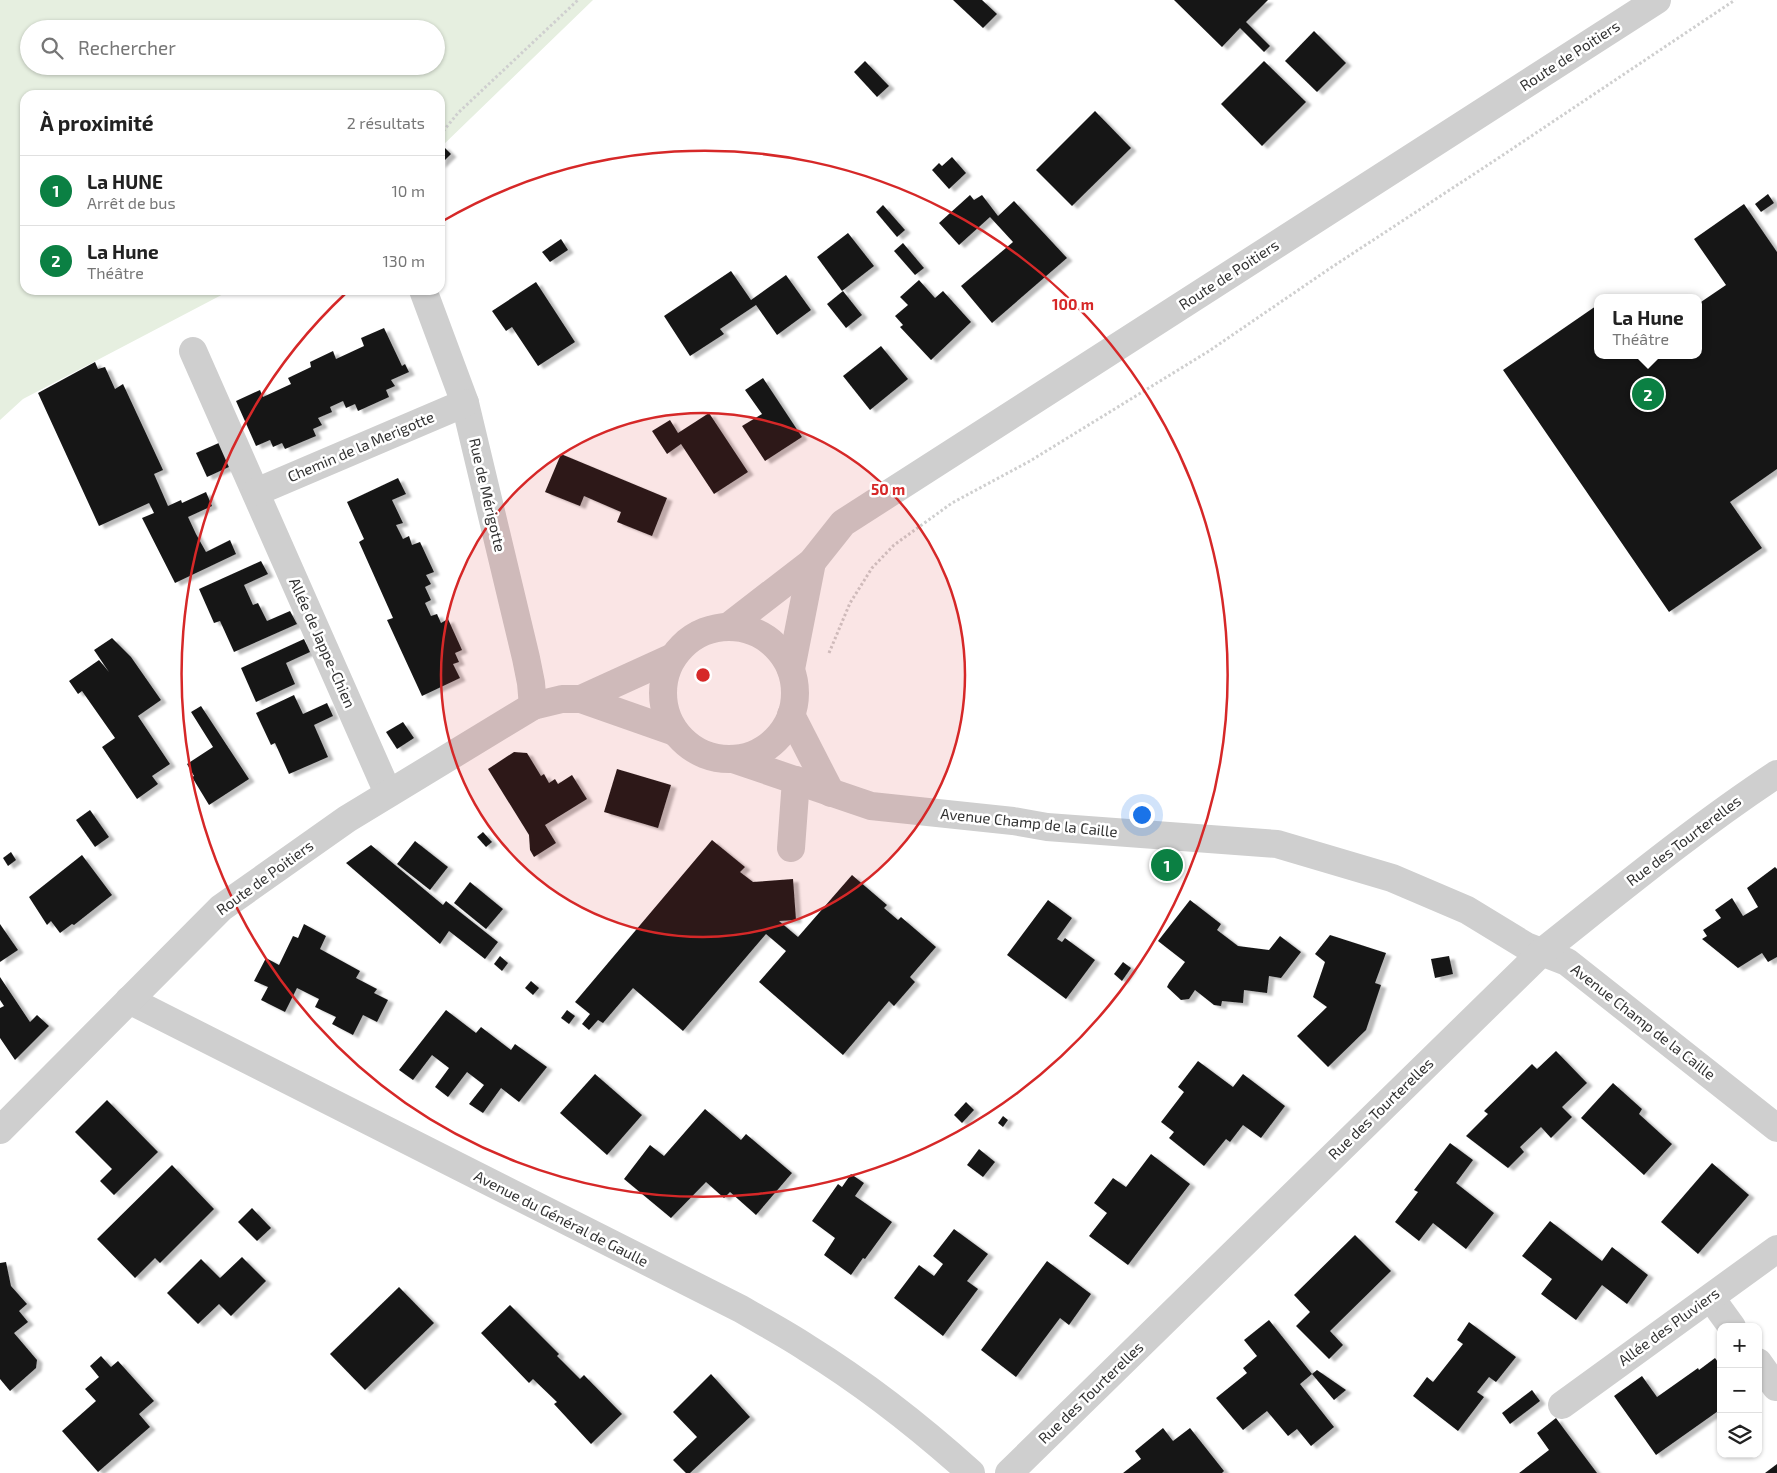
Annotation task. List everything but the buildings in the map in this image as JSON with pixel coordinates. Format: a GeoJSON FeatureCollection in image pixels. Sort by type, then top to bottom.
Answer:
{"type":"FeatureCollection","features":[{"type":"Feature","properties":{"kind":"street","name":"Route de Poitiers"},"geometry":{"type":"LineString","coordinates":[[729,626],[812,562],[843,523],[1657,0]]}},
{"type":"Feature","properties":{"kind":"street","name":"Rue de Mérigotte"},"geometry":{"type":"LineString","coordinates":[[425,295],[466,403],[526,658],[533,706]]}},
{"type":"Feature","properties":{"kind":"street","name":"Allée de Jappe-Chien"},"geometry":{"type":"LineString","coordinates":[[193,351],[388,793]]}},
{"type":"Feature","properties":{"kind":"street","name":"Chemin de la Merigotte"},"geometry":{"type":"LineString","coordinates":[[256,492],[466,403]]}},
{"type":"Feature","properties":{"kind":"street","name":"Route de Poitiers"},"geometry":{"type":"LineString","coordinates":[[791,669],[812,562]]}},
{"type":"Feature","properties":{"kind":"street"},"geometry":{"type":"LineString","coordinates":[[729,626],[740,626],[764,635],[783,653],[795,678],[796,703],[788,726],[769,747],[745,758],[719,759],[695,750],[675,732],[663,707],[662,682],[671,658],[690,638],[715,627],[729,626]]}},
{"type":"Feature","properties":{"kind":"street","name":"Route de Poitiers"},"geometry":{"type":"LineString","coordinates":[[580,699],[671,658]]}},
{"type":"Feature","properties":{"kind":"street","name":"Route de Poitiers"},"geometry":{"type":"LineString","coordinates":[[0,1130],[221,908],[388,793],[533,706],[562,699],[580,699],[675,732]]}},
{"type":"Feature","properties":{"kind":"street"},"geometry":{"type":"LineString","coordinates":[[791,715],[831,793]]}},
{"type":"Feature","properties":{"kind":"street","name":"Avenue Champ de la Caille"},"geometry":{"type":"LineString","coordinates":[[733,758],[870,806],[1013,821],[1048,827],[1277,844],[1392,878],[1467,910],[1526,946],[1567,962],[1777,1128]]}},
{"type":"Feature","properties":{"kind":"street","name":"Rue des Tourterelles"},"geometry":{"type":"LineString","coordinates":[[1009,1473],[1542,952],[1740,798],[1777,774]]}},
{"type":"Feature","properties":{"kind":"street"},"geometry":{"type":"LineString","coordinates":[[791,848],[796,780]]}},
{"type":"Feature","properties":{"kind":"street","name":"Avenue du Général de Gaulle"},"geometry":{"type":"LineString","coordinates":[[129,1000],[741,1309],[807,1348],[877,1396],[942,1447],[971,1473]]}},
{"type":"Feature","properties":{"kind":"street","name":"Allée des Pluviers"},"geometry":{"type":"LineString","coordinates":[[1562,1405],[1777,1249]]}},
{"type":"Feature","properties":{"kind":"street"},"geometry":{"type":"LineString","coordinates":[[1711,1298],[1729,1323]]}},
{"type":"Feature","properties":{"kind":"street"},"geometry":{"type":"LineString","coordinates":[[1762,1368],[1776,1387]]}},
{"type":"Feature","properties":{"kind":"path"},"geometry":{"type":"LineString","coordinates":[[445,129],[458,113],[578,0]]}},
{"type":"Feature","properties":{"kind":"path"},"geometry":{"type":"LineString","coordinates":[[826,660],[850,603],[872,568],[894,546],[952,504],[1030,461],[1209,351],[1332,266],[1500,157],[1735,0]]}},
{"type":"Feature","properties":{"kind":"green space"},"geometry":{"type":"Polygon","coordinates":[[[0,0],[593,0],[445,143],[445,90],[20,90],[20,295],[221,295],[23,399],[0,420],[0,0]]]}},
{"type":"Feature","properties":{"kind":"place","name":"La Hune"},"geometry":{"type":"Point","coordinates":[1648,394]}},
{"type":"Feature","properties":{"kind":"place","name":"La HUNE"},"geometry":{"type":"Point","coordinates":[1167,865]}}]}
